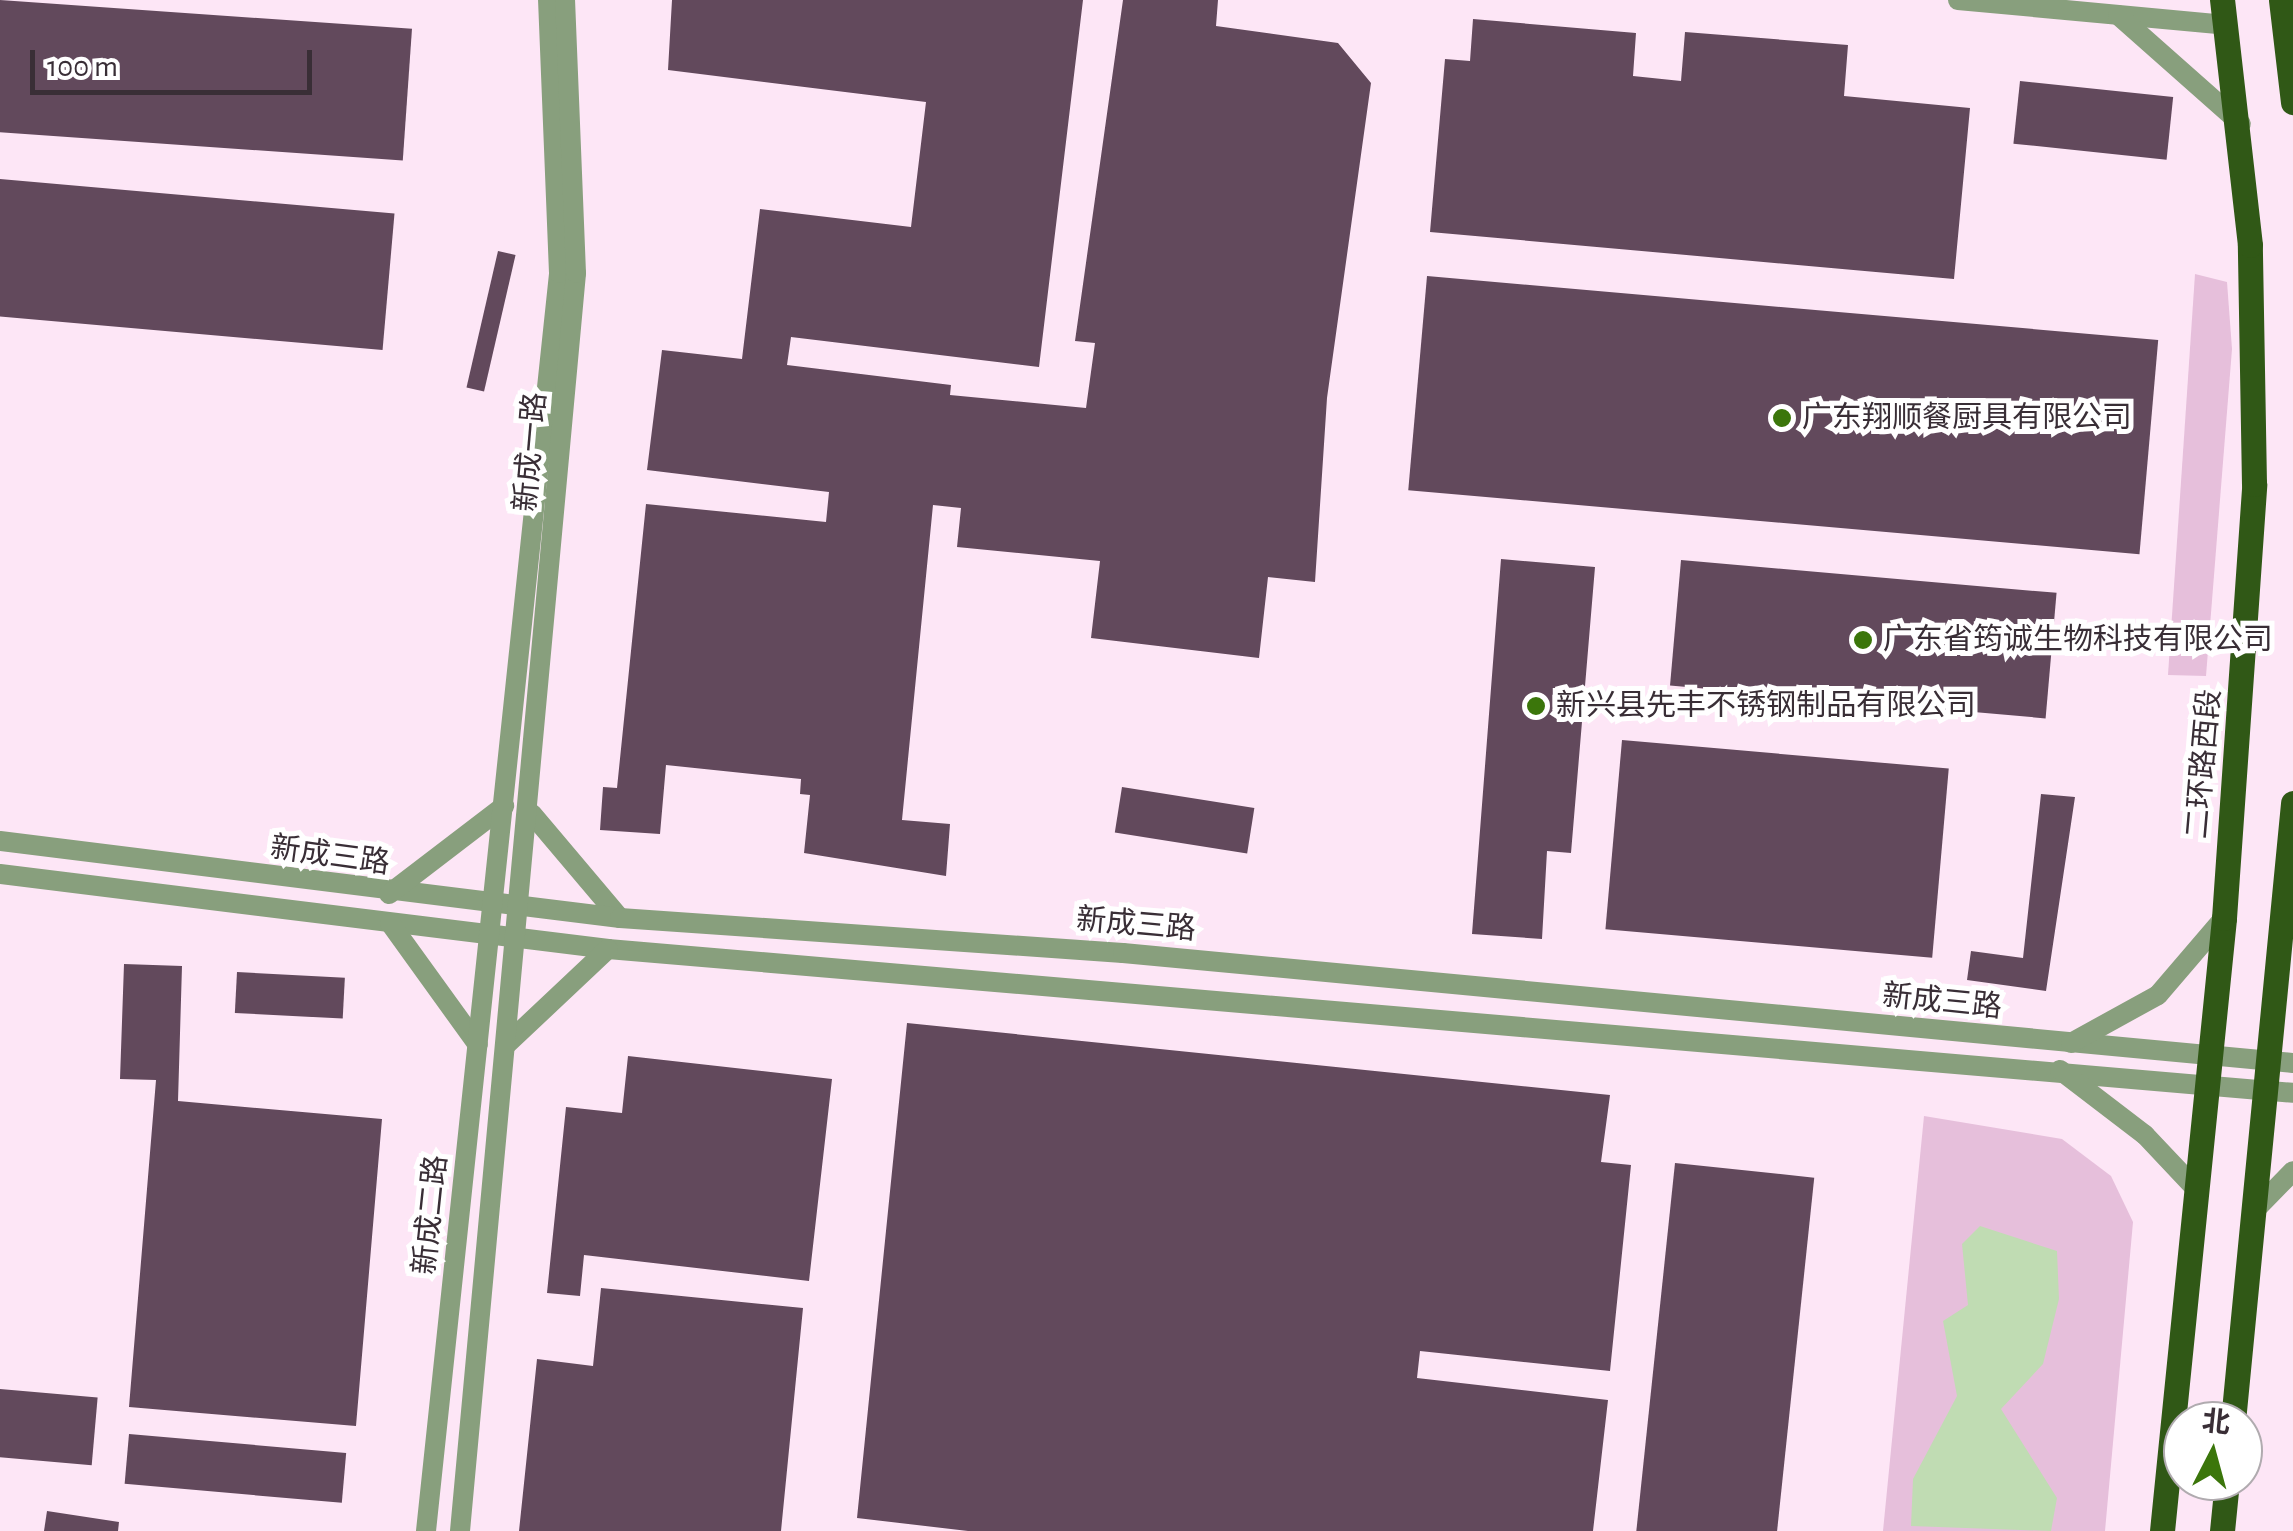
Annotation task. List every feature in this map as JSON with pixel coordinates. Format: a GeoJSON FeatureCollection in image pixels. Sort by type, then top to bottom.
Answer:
{"type":"FeatureCollection","features":[{"type":"Feature","properties":{"kind":"main road"},"geometry":{"type":"LineString","coordinates":[[2286,8],[2293,102]]}},
{"type":"Feature","properties":{"kind":"main road","name":"二环路西段"},"geometry":{"type":"LineString","coordinates":[[2162,1531],[2224,918],[2254,484],[2241,124],[2224,12]]}},
{"type":"Feature","properties":{"kind":"main road"},"geometry":{"type":"LineString","coordinates":[[2235,1401],[2265,1090],[2280,1062],[2278,930],[2293,803]]}},
{"type":"Feature","properties":{"kind":"main road"},"geometry":{"type":"LineString","coordinates":[[2222,1531],[2225,1501]]}},
{"type":"Feature","properties":{"kind":"street","name":"新成一路"},"geometry":{"type":"LineString","coordinates":[[488,905],[504,806],[559,273],[548,0]]}},
{"type":"Feature","properties":{"kind":"street","name":"新成一路"},"geometry":{"type":"LineString","coordinates":[[519,908],[532,814],[576,273],[566,0]]}},
{"type":"Feature","properties":{"kind":"street"},"geometry":{"type":"LineString","coordinates":[[1958,0],[2118,15],[2224,12]]}},
{"type":"Feature","properties":{"kind":"street"},"geometry":{"type":"LineString","coordinates":[[2118,15],[2241,124]]}},
{"type":"Feature","properties":{"kind":"street"},"geometry":{"type":"LineString","coordinates":[[390,894],[504,806]]}},
{"type":"Feature","properties":{"kind":"street"},"geometry":{"type":"LineString","coordinates":[[532,814],[620,918]]}},
{"type":"Feature","properties":{"kind":"street","name":"新成三路"},"geometry":{"type":"LineString","coordinates":[[0,842],[390,894],[620,918],[1123,953],[2280,1062]]}},
{"type":"Feature","properties":{"kind":"street","name":"新成三路"},"geometry":{"type":"LineString","coordinates":[[0,874],[390,923],[492,931],[519,939],[608,950],[2058,1069],[2293,1093]]}},
{"type":"Feature","properties":{"kind":"street","name":"新成二路"},"geometry":{"type":"LineString","coordinates":[[426,1531],[492,931],[488,905]]}},
{"type":"Feature","properties":{"kind":"street","name":"新成二路"},"geometry":{"type":"LineString","coordinates":[[460,1531],[519,908]]}},
{"type":"Feature","properties":{"kind":"street"},"geometry":{"type":"LineString","coordinates":[[2070,1044],[2158,995],[2224,918]]}},
{"type":"Feature","properties":{"kind":"street"},"geometry":{"type":"LineString","coordinates":[[390,923],[478,1044]]}},
{"type":"Feature","properties":{"kind":"street"},"geometry":{"type":"LineString","coordinates":[[2278,930],[2293,952]]}},
{"type":"Feature","properties":{"kind":"street"},"geometry":{"type":"LineString","coordinates":[[506,1045],[608,950]]}},
{"type":"Feature","properties":{"kind":"street"},"geometry":{"type":"LineString","coordinates":[[2058,1069],[2145,1135],[2196,1189]]}},
{"type":"Feature","properties":{"kind":"street"},"geometry":{"type":"LineString","coordinates":[[2255,1210],[2293,1171]]}},
{"type":"Feature","properties":{"kind":"shaded area"},"geometry":{"type":"Polygon","coordinates":[[[0,0],[2293,0],[2293,1531],[0,1531],[0,0]]]}},
{"type":"Feature","properties":{"kind":"shaded area"},"geometry":{"type":"Polygon","coordinates":[[[2195,274],[2227,282],[2232,349],[2206,676],[2168,675],[2195,274]]]}},
{"type":"Feature","properties":{"kind":"shaded area"},"geometry":{"type":"Polygon","coordinates":[[[1924,1116],[2062,1139],[2111,1176],[2133,1222],[2105,1531],[1883,1531],[1924,1116]]]}},
{"type":"Feature","properties":{"kind":"shaded area"},"geometry":{"type":"Polygon","coordinates":[[[1980,1226],[2057,1251],[2059,1299],[2043,1364],[2001,1409],[2057,1498],[2051,1531],[1911,1526],[1913,1479],[1957,1396],[1943,1321],[1968,1305],[1962,1244],[1980,1226]]]}},
{"type":"Feature","properties":{"kind":"building"},"geometry":{"type":"Polygon","coordinates":[[[0,0],[412,29],[403,160],[0,132],[0,0]]]}},
{"type":"Feature","properties":{"kind":"building"},"geometry":{"type":"Polygon","coordinates":[[[672,0],[1083,0],[1039,367],[791,337],[787,365],[951,385],[950,395],[1086,408],[1095,343],[1075,341],[1123,0],[1218,0],[1216,26],[1338,43],[1371,83],[1327,398],[1315,582],[1268,577],[1259,658],[1091,638],[1100,561],[957,547],[961,508],[933,505],[902,820],[950,824],[946,876],[804,853],[810,795],[800,794],[801,779],[666,765],[660,834],[600,830],[603,787],[617,788],[646,504],[826,522],[829,492],[647,470],[662,350],[742,359],[760,209],[911,227],[926,102],[668,70],[672,0]]]}},
{"type":"Feature","properties":{"kind":"building"},"geometry":{"type":"Polygon","coordinates":[[[1473,19],[1636,33],[1633,76],[1681,81],[1685,32],[1848,45],[1844,96],[1970,108],[1954,279],[1430,232],[1445,59],[1470,61],[1473,19]]]}},
{"type":"Feature","properties":{"kind":"building"},"geometry":{"type":"Polygon","coordinates":[[[2020,81],[2173,97],[2167,160],[2013,144],[2020,81]]]}},
{"type":"Feature","properties":{"kind":"building"},"geometry":{"type":"Polygon","coordinates":[[[0,179],[394,214],[383,350],[0,317],[0,179]]]}},
{"type":"Feature","properties":{"kind":"building"},"geometry":{"type":"Polygon","coordinates":[[[498,251],[516,255],[484,391],[467,387],[498,251]]]}},
{"type":"Feature","properties":{"kind":"building","name":"广东翔顺餐厨具有限公司"},"geometry":{"type":"Polygon","coordinates":[[[1427,276],[2158,340],[2139,554],[1408,490],[1427,276]]]}},
{"type":"Feature","properties":{"kind":"building","name":"新兴县先丰不锈钢制品有限公司"},"geometry":{"type":"Polygon","coordinates":[[[1501,559],[1595,567],[1571,853],[1547,851],[1542,939],[1472,934],[1501,559]]]}},
{"type":"Feature","properties":{"kind":"building","name":"广东省筠诚生物科技有限公司"},"geometry":{"type":"Polygon","coordinates":[[[1681,560],[2057,593],[2046,718],[1670,686],[1681,560]]]}},
{"type":"Feature","properties":{"kind":"building"},"geometry":{"type":"Polygon","coordinates":[[[1622,740],[1949,769],[1932,958],[1605,929],[1622,740]]]}},
{"type":"Feature","properties":{"kind":"building"},"geometry":{"type":"Polygon","coordinates":[[[1122,787],[1254,808],[1247,853],[1115,832],[1122,787]]]}},
{"type":"Feature","properties":{"kind":"building"},"geometry":{"type":"Polygon","coordinates":[[[2041,794],[2075,797],[2046,991],[1967,980],[1971,951],[2023,958],[2041,794]]]}},
{"type":"Feature","properties":{"kind":"building"},"geometry":{"type":"Polygon","coordinates":[[[124,964],[182,966],[178,1101],[382,1119],[356,1426],[129,1407],[156,1080],[120,1079],[124,964]]]}},
{"type":"Feature","properties":{"kind":"building"},"geometry":{"type":"Polygon","coordinates":[[[237,972],[345,978],[343,1019],[235,1013],[237,972]]]}},
{"type":"Feature","properties":{"kind":"building"},"geometry":{"type":"Polygon","coordinates":[[[907,1023],[1610,1095],[1601,1162],[1631,1165],[1610,1371],[1420,1351],[1417,1378],[1608,1400],[1593,1531],[968,1531],[857,1518],[907,1023]]]}},
{"type":"Feature","properties":{"kind":"building"},"geometry":{"type":"Polygon","coordinates":[[[628,1056],[832,1079],[809,1281],[584,1255],[580,1296],[547,1293],[566,1107],[622,1113],[628,1056]]]}},
{"type":"Feature","properties":{"kind":"building"},"geometry":{"type":"Polygon","coordinates":[[[1675,1163],[1814,1178],[1777,1531],[1636,1531],[1675,1163]]]}},
{"type":"Feature","properties":{"kind":"building"},"geometry":{"type":"Polygon","coordinates":[[[601,1288],[803,1308],[781,1531],[519,1531],[537,1359],[593,1366],[601,1288]]]}},
{"type":"Feature","properties":{"kind":"building"},"geometry":{"type":"Polygon","coordinates":[[[0,1389],[98,1398],[92,1465],[0,1457],[0,1389]]]}},
{"type":"Feature","properties":{"kind":"building"},"geometry":{"type":"Polygon","coordinates":[[[129,1434],[346,1453],[342,1503],[125,1484],[129,1434]]]}},
{"type":"Feature","properties":{"kind":"building"},"geometry":{"type":"Polygon","coordinates":[[[47,1511],[119,1522],[118,1531],[44,1531],[47,1511]]]}},
{"type":"Feature","properties":{"kind":"place","name":"广东翔顺餐厨具有限公司"},"geometry":{"type":"Point","coordinates":[1782,418]}},
{"type":"Feature","properties":{"kind":"place","name":"广东省筠诚生物科技有限公司"},"geometry":{"type":"Point","coordinates":[1863,640]}},
{"type":"Feature","properties":{"kind":"place","name":"新兴县先丰不锈钢制品有限公司"},"geometry":{"type":"Point","coordinates":[1536,706]}}]}
